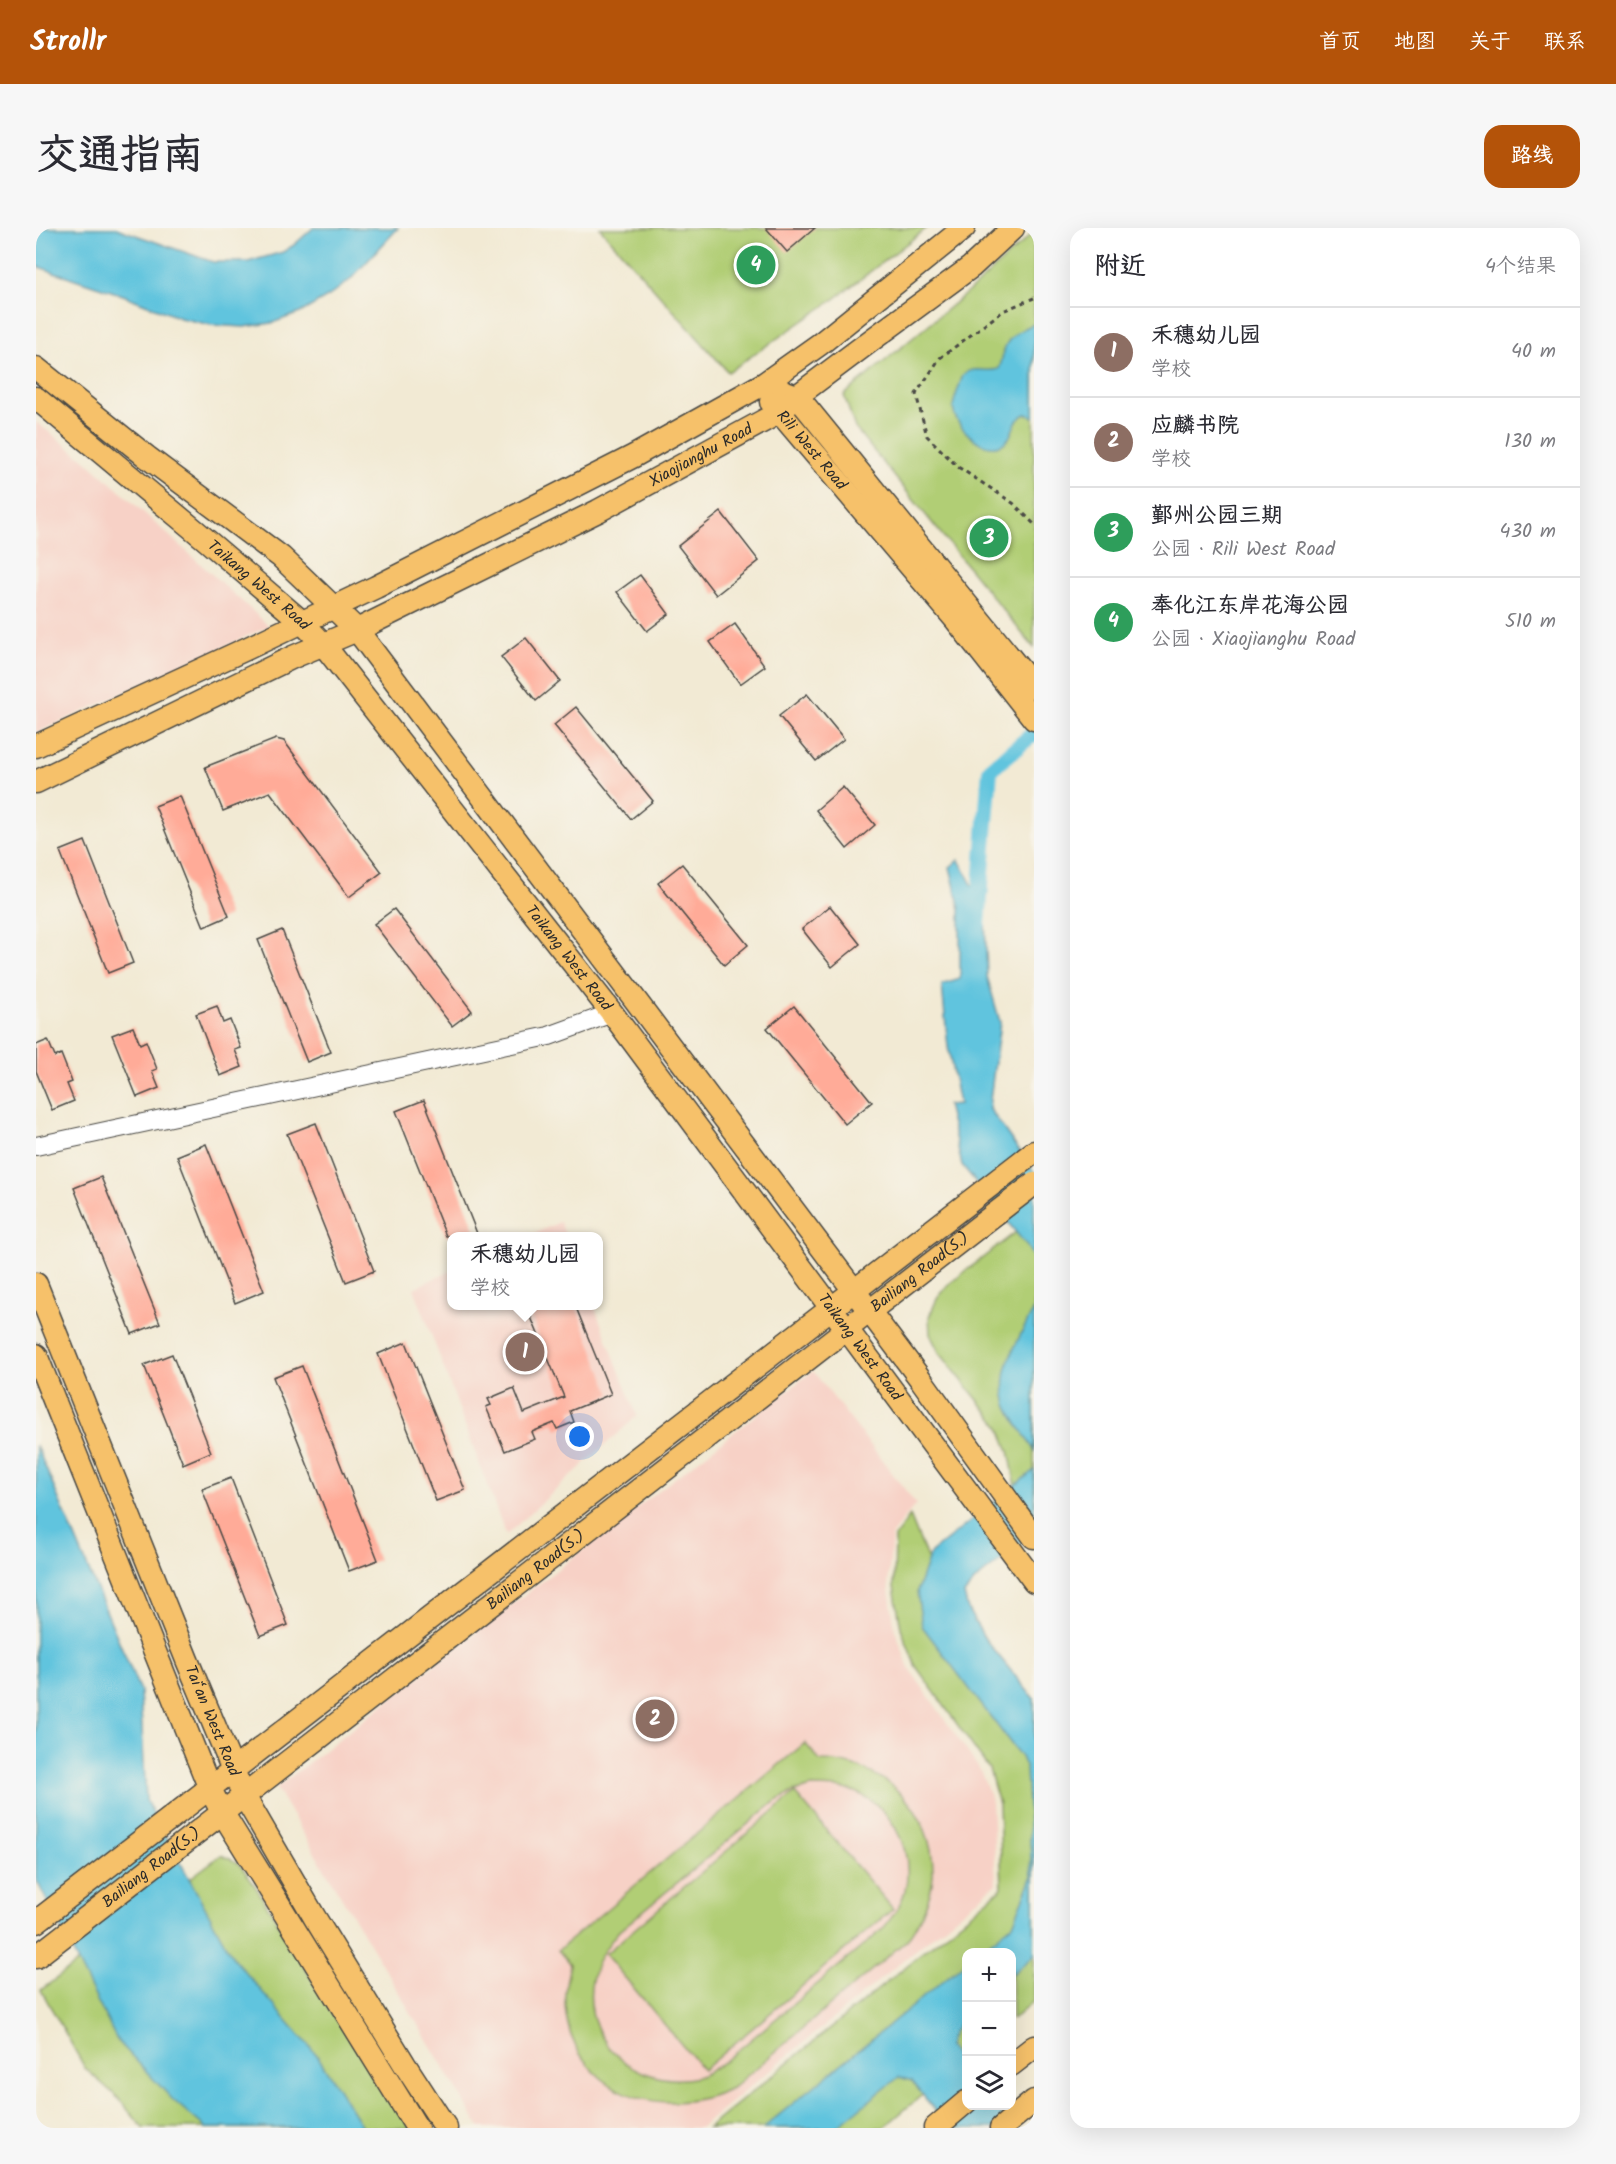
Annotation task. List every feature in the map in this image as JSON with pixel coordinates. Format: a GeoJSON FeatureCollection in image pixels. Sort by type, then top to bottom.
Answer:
{"type":"FeatureCollection","features":[{"type":"Feature","properties":{"kind":"main road","name":"Xiaojianghu Road"},"geometry":{"type":"LineString","coordinates":[[36,746],[333,607],[634,456],[765,383],[820,344],[964,228]]}},
{"type":"Feature","properties":{"kind":"main road","name":"Xiaojianghu Road"},"geometry":{"type":"LineString","coordinates":[[36,782],[293,657],[357,630],[598,511],[780,412],[797,396],[971,267],[1012,228]]}},
{"type":"Feature","properties":{"kind":"main road","name":"Taikang West Road"},"geometry":{"type":"LineString","coordinates":[[36,368],[147,457],[281,557],[357,630],[922,1381],[1034,1538]]}},
{"type":"Feature","properties":{"kind":"main road","name":"Rili West Road"},"geometry":{"type":"LineString","coordinates":[[765,383],[797,396],[1034,687]]}},
{"type":"Feature","properties":{"kind":"main road","name":"Rili West Road"},"geometry":{"type":"LineString","coordinates":[[765,383],[772,404],[956,620],[1034,719]]}},
{"type":"Feature","properties":{"kind":"main road","name":"Taikang West Road"},"geometry":{"type":"LineString","coordinates":[[36,398],[302,622],[323,644],[612,1013],[1030,1575]]}},
{"type":"Feature","properties":{"kind":"main road","name":"Bailiang Road(S.)"},"geometry":{"type":"LineString","coordinates":[[36,1922],[1034,1152]]}},
{"type":"Feature","properties":{"kind":"main road","name":"Bailiang Road(S.)"},"geometry":{"type":"LineString","coordinates":[[41,1953],[243,1794],[1034,1184]]}},
{"type":"Feature","properties":{"kind":"main road","name":"Tai‘an West Road"},"geometry":{"type":"LineString","coordinates":[[36,1284],[243,1794],[315,1918],[446,2128]]}},
{"type":"Feature","properties":{"kind":"main road","name":"Tai‘an West Road"},"geometry":{"type":"LineString","coordinates":[[36,1355],[210,1789],[417,2128]]}},
{"type":"Feature","properties":{"kind":"main road"},"geometry":{"type":"LineString","coordinates":[[1016,2061],[1034,2047]]}},
{"type":"Feature","properties":{"kind":"main road"},"geometry":{"type":"LineString","coordinates":[[1008,2122],[1034,2101]]}},
{"type":"Feature","properties":{"kind":"main road"},"geometry":{"type":"LineString","coordinates":[[939,2125],[962,2105]]}},
{"type":"Feature","properties":{"kind":"street"},"geometry":{"type":"LineString","coordinates":[[36,1146],[549,1036],[612,1013]]}},
{"type":"Feature","properties":{"kind":"path"},"geometry":{"type":"LineString","coordinates":[[1034,298],[1003,311],[940,358],[916,394],[927,436],[958,467],[1013,503],[1034,524]]}},
{"type":"Feature","properties":{"kind":"shaded area"},"geometry":{"type":"Polygon","coordinates":[[[36,422],[89,463],[269,626],[36,733],[36,422]]]}},
{"type":"Feature","properties":{"kind":"shaded area"},"geometry":{"type":"Polygon","coordinates":[[[560,1222],[564,1232],[538,1232],[560,1222]]]}},
{"type":"Feature","properties":{"kind":"shaded area"},"geometry":{"type":"Polygon","coordinates":[[[447,1273],[447,1310],[596,1310],[637,1416],[506,1535],[414,1288],[447,1273]]]}},
{"type":"Feature","properties":{"kind":"shaded area"},"geometry":{"type":"Polygon","coordinates":[[[813,1371],[916,1504],[892,1534],[888,1584],[895,1630],[909,1668],[980,1770],[992,1802],[996,1884],[700,2128],[480,2128],[276,1788],[813,1371]]]}},
{"type":"Feature","properties":{"kind":"green space"},"geometry":{"type":"Polygon","coordinates":[[[600,228],[927,228],[832,301],[728,372],[600,228]]]}},
{"type":"Feature","properties":{"kind":"green space"},"geometry":{"type":"Polygon","coordinates":[[[1034,232],[1034,648],[855,428],[844,395],[975,286],[1034,232]]]}},
{"type":"Feature","properties":{"kind":"green space"},"geometry":{"type":"Polygon","coordinates":[[[1034,1218],[1034,1509],[1016,1486],[1009,1451],[999,1426],[939,1352],[930,1334],[929,1317],[937,1299],[949,1284],[1034,1218]]]}},
{"type":"Feature","properties":{"kind":"green space"},"geometry":{"type":"Polygon","coordinates":[[[910,1516],[928,1560],[968,1610],[985,1639],[1034,1699],[1034,2001],[1016,2017],[1016,1948],[962,1948],[962,2061],[883,2128],[708,2128],[1002,1888],[999,1804],[989,1769],[915,1665],[901,1628],[894,1587],[895,1537],[910,1516]]]}},
{"type":"Feature","properties":{"kind":"green space"},"geometry":{"type":"Polygon","coordinates":[[[805,1743],[820,1761],[843,1763],[865,1770],[884,1780],[901,1794],[915,1811],[925,1831],[931,1852],[932,1885],[924,1910],[907,1940],[735,2086],[711,2096],[678,2102],[647,2100],[627,2094],[609,2084],[594,2071],[572,2038],[565,1996],[570,1964],[558,1950],[805,1743]],[[812,1787],[793,1792],[776,1801],[619,1931],[605,1950],[592,1979],[593,2014],[598,2030],[607,2045],[634,2068],[657,2077],[688,2079],[700,2076],[724,2062],[882,1930],[900,1904],[906,1886],[906,1856],[902,1841],[886,1815],[876,1804],[849,1790],[812,1787]]]}},
{"type":"Feature","properties":{"kind":"green space"},"geometry":{"type":"Polygon","coordinates":[[[795,1793],[893,1909],[703,2070],[605,1954],[795,1793]]]}},
{"type":"Feature","properties":{"kind":"green space"},"geometry":{"type":"Polygon","coordinates":[[[221,1855],[237,1862],[251,1879],[336,2019],[361,2051],[411,2128],[143,2128],[118,2098],[85,2068],[41,1990],[221,1855]]]}},
{"type":"Feature","properties":{"kind":"water"},"geometry":{"type":"Polygon","coordinates":[[[36,228],[116,228],[213,262],[248,262],[283,252],[313,228],[398,228],[350,280],[329,296],[300,313],[272,323],[244,327],[211,325],[180,318],[123,295],[36,266],[36,228]]]}},
{"type":"Feature","properties":{"kind":"water"},"geometry":{"type":"Polygon","coordinates":[[[1034,324],[1034,417],[1026,414],[1021,417],[1008,439],[1000,445],[984,445],[963,429],[954,414],[953,404],[963,375],[971,370],[999,369],[1006,345],[1012,337],[1034,324]]]}},
{"type":"Feature","properties":{"kind":"water"},"geometry":{"type":"Polygon","coordinates":[[[959,860],[977,894],[985,920],[987,976],[1000,1022],[989,1108],[1034,1172],[1034,1259],[1026,1245],[962,1165],[947,1105],[959,1104],[948,1047],[942,985],[960,979],[960,909],[950,867],[959,860]]]}},
{"type":"Feature","properties":{"kind":"water"},"geometry":{"type":"Polygon","coordinates":[[[1034,1309],[1034,1450],[1011,1413],[1004,1388],[1012,1353],[1034,1309]]]}},
{"type":"Feature","properties":{"kind":"water"},"geometry":{"type":"Polygon","coordinates":[[[36,1445],[140,1691],[146,1800],[233,1958],[317,2055],[363,2128],[206,2128],[173,2100],[117,2040],[36,1879],[36,1445]]]}},
{"type":"Feature","properties":{"kind":"water"},"geometry":{"type":"Polygon","coordinates":[[[1034,1470],[1034,1534],[975,1581],[964,1594],[968,1610],[985,1639],[1034,1699],[1034,1955],[1016,1971],[1016,1948],[983,1948],[1013,1924],[1032,1878],[1026,1769],[1021,1757],[922,1626],[917,1591],[930,1554],[1034,1470]]]}},
{"type":"Feature","properties":{"kind":"water"},"geometry":{"type":"Polygon","coordinates":[[[962,1965],[962,2021],[952,2033],[948,2046],[962,2064],[962,2110],[998,2110],[1013,2128],[948,2128],[912,2081],[899,2077],[835,2128],[763,2128],[962,1965]]]}},
{"type":"Feature","properties":{"kind":"building"},"geometry":{"type":"Polygon","coordinates":[[[766,228],[815,228],[787,252],[766,228]]]}},
{"type":"Feature","properties":{"kind":"building"},"geometry":{"type":"Polygon","coordinates":[[[721,512],[759,561],[716,595],[678,546],[721,512]]]}},
{"type":"Feature","properties":{"kind":"building"},"geometry":{"type":"Polygon","coordinates":[[[640,575],[669,614],[647,631],[617,592],[640,575]]]}},
{"type":"Feature","properties":{"kind":"building"},"geometry":{"type":"Polygon","coordinates":[[[735,624],[765,666],[740,684],[710,642],[735,624]]]}},
{"type":"Feature","properties":{"kind":"building"},"geometry":{"type":"Polygon","coordinates":[[[526,638],[560,681],[536,701],[501,657],[526,638]]]}},
{"type":"Feature","properties":{"kind":"building"},"geometry":{"type":"Polygon","coordinates":[[[807,694],[844,739],[816,761],[779,716],[807,694]]]}},
{"type":"Feature","properties":{"kind":"building"},"geometry":{"type":"Polygon","coordinates":[[[576,707],[653,801],[631,819],[554,725],[576,707]]]}},
{"type":"Feature","properties":{"kind":"building"},"geometry":{"type":"Polygon","coordinates":[[[276,739],[284,741],[382,872],[349,897],[270,792],[223,811],[205,767],[276,739]]]}},
{"type":"Feature","properties":{"kind":"building"},"geometry":{"type":"Polygon","coordinates":[[[843,787],[875,825],[847,849],[816,810],[843,787]]]}},
{"type":"Feature","properties":{"kind":"building"},"geometry":{"type":"Polygon","coordinates":[[[180,796],[229,916],[204,927],[155,806],[180,796]]]}},
{"type":"Feature","properties":{"kind":"building"},"geometry":{"type":"Polygon","coordinates":[[[85,841],[133,963],[108,973],[60,851],[85,841]]]}},
{"type":"Feature","properties":{"kind":"building"},"geometry":{"type":"Polygon","coordinates":[[[682,864],[748,945],[724,965],[658,883],[682,864]]]}},
{"type":"Feature","properties":{"kind":"building"},"geometry":{"type":"Polygon","coordinates":[[[830,906],[860,944],[832,967],[802,929],[830,906]]]}},
{"type":"Feature","properties":{"kind":"building"},"geometry":{"type":"Polygon","coordinates":[[[394,909],[472,1011],[452,1026],[374,924],[394,909]]]}},
{"type":"Feature","properties":{"kind":"building"},"geometry":{"type":"Polygon","coordinates":[[[282,930],[331,1052],[307,1062],[258,940],[282,930]]]}},
{"type":"Feature","properties":{"kind":"building"},"geometry":{"type":"Polygon","coordinates":[[[217,1006],[223,1023],[230,1020],[241,1048],[235,1050],[242,1067],[220,1076],[196,1014],[217,1006]]]}},
{"type":"Feature","properties":{"kind":"building"},"geometry":{"type":"Polygon","coordinates":[[[794,1006],[872,1102],[845,1124],[767,1028],[794,1006]]]}},
{"type":"Feature","properties":{"kind":"building"},"geometry":{"type":"Polygon","coordinates":[[[133,1027],[140,1044],[146,1041],[157,1069],[152,1071],[159,1088],[137,1097],[112,1035],[133,1027]]]}},
{"type":"Feature","properties":{"kind":"building"},"geometry":{"type":"Polygon","coordinates":[[[48,1040],[55,1057],[61,1054],[72,1082],[67,1084],[74,1101],[52,1110],[36,1071],[36,1045],[48,1040]]]}},
{"type":"Feature","properties":{"kind":"building"},"geometry":{"type":"Polygon","coordinates":[[[424,1100],[476,1232],[447,1232],[446,1236],[396,1111],[424,1100]]]}},
{"type":"Feature","properties":{"kind":"building"},"geometry":{"type":"Polygon","coordinates":[[[316,1123],[374,1271],[346,1282],[287,1134],[316,1123]]]}},
{"type":"Feature","properties":{"kind":"building"},"geometry":{"type":"Polygon","coordinates":[[[206,1144],[264,1291],[235,1303],[177,1156],[206,1144]]]}},
{"type":"Feature","properties":{"kind":"building"},"geometry":{"type":"Polygon","coordinates":[[[101,1177],[160,1323],[132,1334],[74,1188],[101,1177]]]}},
{"type":"Feature","properties":{"kind":"building"},"geometry":{"type":"Polygon","coordinates":[[[528,1310],[577,1310],[611,1394],[570,1411],[574,1422],[557,1429],[554,1423],[532,1432],[535,1439],[505,1451],[486,1407],[491,1405],[488,1399],[514,1388],[524,1413],[564,1397],[528,1310]]]}},
{"type":"Feature","properties":{"kind":"building"},"geometry":{"type":"Polygon","coordinates":[[[406,1342],[465,1490],[436,1501],[378,1354],[406,1342]]]}},
{"type":"Feature","properties":{"kind":"building"},"geometry":{"type":"Polygon","coordinates":[[[172,1354],[211,1452],[183,1464],[144,1365],[172,1354]]]}},
{"type":"Feature","properties":{"kind":"building"},"geometry":{"type":"Polygon","coordinates":[[[302,1366],[378,1560],[349,1571],[273,1377],[302,1366]]]}},
{"type":"Feature","properties":{"kind":"building"},"geometry":{"type":"Polygon","coordinates":[[[231,1478],[288,1625],[260,1636],[202,1489],[231,1478]]]}},
{"type":"Feature","properties":{"kind":"waterway"},"geometry":{"type":"LineString","coordinates":[[978,924],[990,770],[1034,733]]}},
{"type":"Feature","properties":{"kind":"place","name":"奉化江东岸花海公园"},"geometry":{"type":"Point","coordinates":[756,265]}},
{"type":"Feature","properties":{"kind":"place","name":"鄞州公园三期"},"geometry":{"type":"Point","coordinates":[989,538]}},
{"type":"Feature","properties":{"kind":"place","name":"禾穗幼儿园"},"geometry":{"type":"Point","coordinates":[525,1352]}},
{"type":"Feature","properties":{"kind":"place","name":"应麟书院"},"geometry":{"type":"Point","coordinates":[655,1719]}}]}
